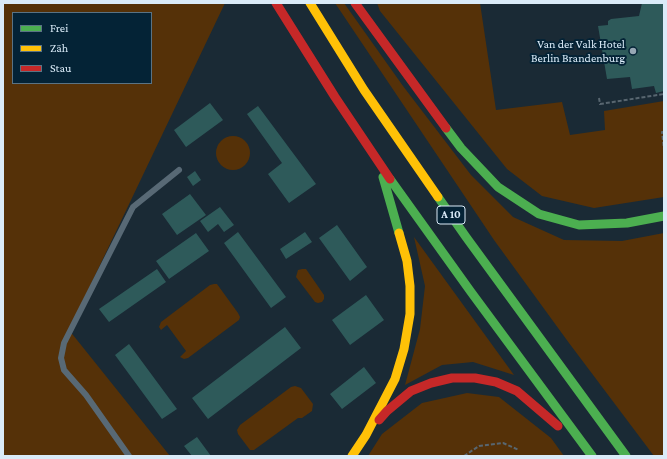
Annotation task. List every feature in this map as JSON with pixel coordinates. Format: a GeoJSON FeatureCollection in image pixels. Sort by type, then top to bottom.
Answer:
{"type":"FeatureCollection","features":[{"type":"Feature","properties":{"kind":"highway","name":"A 10"},"geometry":{"type":"LineString","coordinates":[[276,3],[335,97],[379,163],[591,456]]}},
{"type":"Feature","properties":{"kind":"highway","name":"A 10"},"geometry":{"type":"LineString","coordinates":[[310,3],[364,90],[466,237],[626,456]]}},
{"type":"Feature","properties":{"kind":"highway"},"geometry":{"type":"LineString","coordinates":[[355,3],[461,148],[498,187],[539,214],[579,225],[627,223],[664,216]]}},
{"type":"Feature","properties":{"kind":"highway"},"geometry":{"type":"LineString","coordinates":[[352,456],[366,435],[395,379],[404,349],[410,314],[410,286],[407,261],[379,163]]}},
{"type":"Feature","properties":{"kind":"highway"},"geometry":{"type":"LineString","coordinates":[[366,435],[387,411],[411,391],[431,383],[452,378],[476,378],[496,382],[517,391],[544,413],[591,456]]}},
{"type":"Feature","properties":{"kind":"lane"},"geometry":{"type":"LineString","coordinates":[[129,456],[86,395],[64,370],[61,358],[64,343],[133,208],[179,170]]}},
{"type":"Feature","properties":{"kind":"path"},"geometry":{"type":"LineString","coordinates":[[599,98],[600,104],[664,94]]}},
{"type":"Feature","properties":{"kind":"path"},"geometry":{"type":"LineString","coordinates":[[664,132],[662,132],[664,149]]}},
{"type":"Feature","properties":{"kind":"path"},"geometry":{"type":"LineString","coordinates":[[464,456],[479,446],[503,443],[519,450]]}},
{"type":"Feature","properties":{"kind":"shaded area"},"geometry":{"type":"Polygon","coordinates":[[[3,3],[225,3],[69,330],[170,456],[3,456],[3,3]]]}},
{"type":"Feature","properties":{"kind":"shaded area"},"geometry":{"type":"Polygon","coordinates":[[[335,3],[344,3],[403,86],[471,175],[513,217],[564,240],[622,241],[664,233],[664,456],[654,456],[494,240],[335,3]]]}},
{"type":"Feature","properties":{"kind":"shaded area"},"geometry":{"type":"Polygon","coordinates":[[[377,3],[480,3],[496,110],[562,102],[570,135],[605,130],[604,111],[664,101],[664,197],[594,208],[542,196],[507,169],[380,11],[377,3]]]}},
{"type":"Feature","properties":{"kind":"shaded area"},"geometry":{"type":"Polygon","coordinates":[[[233,136],[239,137],[245,141],[249,147],[249,159],[245,165],[239,169],[233,170],[227,169],[221,165],[217,159],[216,153],[217,147],[221,141],[227,137],[233,136]]]}},
{"type":"Feature","properties":{"kind":"shaded area"},"geometry":{"type":"Polygon","coordinates":[[[414,237],[514,375],[473,362],[442,365],[405,385],[420,329],[425,286],[414,237]]]}},
{"type":"Feature","properties":{"kind":"shaded area"},"geometry":{"type":"Polygon","coordinates":[[[306,269],[324,295],[322,302],[315,302],[296,277],[298,270],[306,269]]]}},
{"type":"Feature","properties":{"kind":"shaded area"},"geometry":{"type":"Polygon","coordinates":[[[217,284],[238,313],[240,317],[239,320],[188,358],[184,359],[180,357],[186,351],[167,325],[161,330],[159,327],[161,322],[210,285],[217,284]]]}},
{"type":"Feature","properties":{"kind":"shaded area"},"geometry":{"type":"Polygon","coordinates":[[[295,386],[301,388],[313,404],[312,411],[302,418],[298,418],[254,450],[250,450],[238,434],[237,430],[240,425],[291,387],[295,386]]]}},
{"type":"Feature","properties":{"kind":"shaded area"},"geometry":{"type":"Polygon","coordinates":[[[467,393],[499,397],[551,438],[564,456],[368,456],[382,434],[422,403],[467,393]]]}},
{"type":"Feature","properties":{"kind":"building","name":"Van der Valk Hotel Berlin Brandenburg"},"geometry":{"type":"Polygon","coordinates":[[[642,3],[664,3],[664,91],[656,93],[654,86],[632,89],[630,77],[607,79],[598,26],[608,25],[608,21],[611,19],[639,16],[642,3]]]}},
{"type":"Feature","properties":{"kind":"building"},"geometry":{"type":"Polygon","coordinates":[[[210,103],[223,120],[186,147],[174,130],[210,103]]]}},
{"type":"Feature","properties":{"kind":"building"},"geometry":{"type":"Polygon","coordinates":[[[258,106],[316,184],[289,203],[268,174],[282,163],[247,114],[258,106]]]}},
{"type":"Feature","properties":{"kind":"building"},"geometry":{"type":"Polygon","coordinates":[[[195,171],[201,180],[193,186],[187,177],[195,171]]]}},
{"type":"Feature","properties":{"kind":"building"},"geometry":{"type":"Polygon","coordinates":[[[190,194],[206,215],[177,235],[162,214],[190,194]]]}},
{"type":"Feature","properties":{"kind":"building"},"geometry":{"type":"Polygon","coordinates":[[[220,207],[234,225],[224,232],[218,224],[208,232],[200,221],[220,207]]]}},
{"type":"Feature","properties":{"kind":"building"},"geometry":{"type":"Polygon","coordinates":[[[337,225],[367,267],[350,281],[319,238],[337,225]]]}},
{"type":"Feature","properties":{"kind":"building"},"geometry":{"type":"Polygon","coordinates":[[[238,232],[286,297],[271,308],[224,243],[238,232]]]}},
{"type":"Feature","properties":{"kind":"building"},"geometry":{"type":"Polygon","coordinates":[[[305,232],[312,242],[286,259],[280,249],[305,232]]]}},
{"type":"Feature","properties":{"kind":"building"},"geometry":{"type":"Polygon","coordinates":[[[196,233],[209,251],[169,279],[156,261],[196,233]]]}},
{"type":"Feature","properties":{"kind":"building"},"geometry":{"type":"Polygon","coordinates":[[[157,269],[166,282],[109,322],[99,309],[157,269]]]}},
{"type":"Feature","properties":{"kind":"building"},"geometry":{"type":"Polygon","coordinates":[[[366,295],[384,320],[350,345],[332,320],[366,295]]]}},
{"type":"Feature","properties":{"kind":"building"},"geometry":{"type":"Polygon","coordinates":[[[285,327],[301,348],[208,419],[192,398],[285,327]]]}},
{"type":"Feature","properties":{"kind":"building"},"geometry":{"type":"Polygon","coordinates":[[[129,344],[177,409],[162,419],[115,355],[129,344]]]}},
{"type":"Feature","properties":{"kind":"building"},"geometry":{"type":"Polygon","coordinates":[[[364,367],[376,383],[342,409],[330,394],[364,367]]]}},
{"type":"Feature","properties":{"kind":"building"},"geometry":{"type":"Polygon","coordinates":[[[197,437],[211,456],[192,456],[184,446],[197,437]]]}},
{"type":"Feature","properties":{"kind":"traffic: fast"},"geometry":{"type":"LineString","coordinates":[[446,128],[461,148],[498,187],[539,214],[579,225],[627,223],[664,216]]}},
{"type":"Feature","properties":{"kind":"traffic: fast"},"geometry":{"type":"LineString","coordinates":[[383,177],[399,233]]}},
{"type":"Feature","properties":{"kind":"traffic: fast"},"geometry":{"type":"LineString","coordinates":[[390,179],[592,456]]}},
{"type":"Feature","properties":{"kind":"traffic: fast"},"geometry":{"type":"LineString","coordinates":[[438,197],[626,456]]}},
{"type":"Feature","properties":{"kind":"traffic: slow"},"geometry":{"type":"LineString","coordinates":[[310,3],[364,90],[438,197]]}},
{"type":"Feature","properties":{"kind":"traffic: slow"},"geometry":{"type":"LineString","coordinates":[[352,456],[366,435],[395,379],[404,349],[410,314],[410,286],[407,261],[399,233]]}},
{"type":"Feature","properties":{"kind":"traffic: jam"},"geometry":{"type":"LineString","coordinates":[[276,3],[335,97],[390,179]]}},
{"type":"Feature","properties":{"kind":"traffic: jam"},"geometry":{"type":"LineString","coordinates":[[355,3],[446,128]]}},
{"type":"Feature","properties":{"kind":"traffic: jam"},"geometry":{"type":"LineString","coordinates":[[379,420],[387,411],[411,391],[431,383],[452,378],[475,378],[496,382],[517,391],[558,426]]}},
{"type":"Feature","properties":{"kind":"place","name":"Van der Valk Hotel Berlin Brandenburg"},"geometry":{"type":"Point","coordinates":[633,51]}}]}
